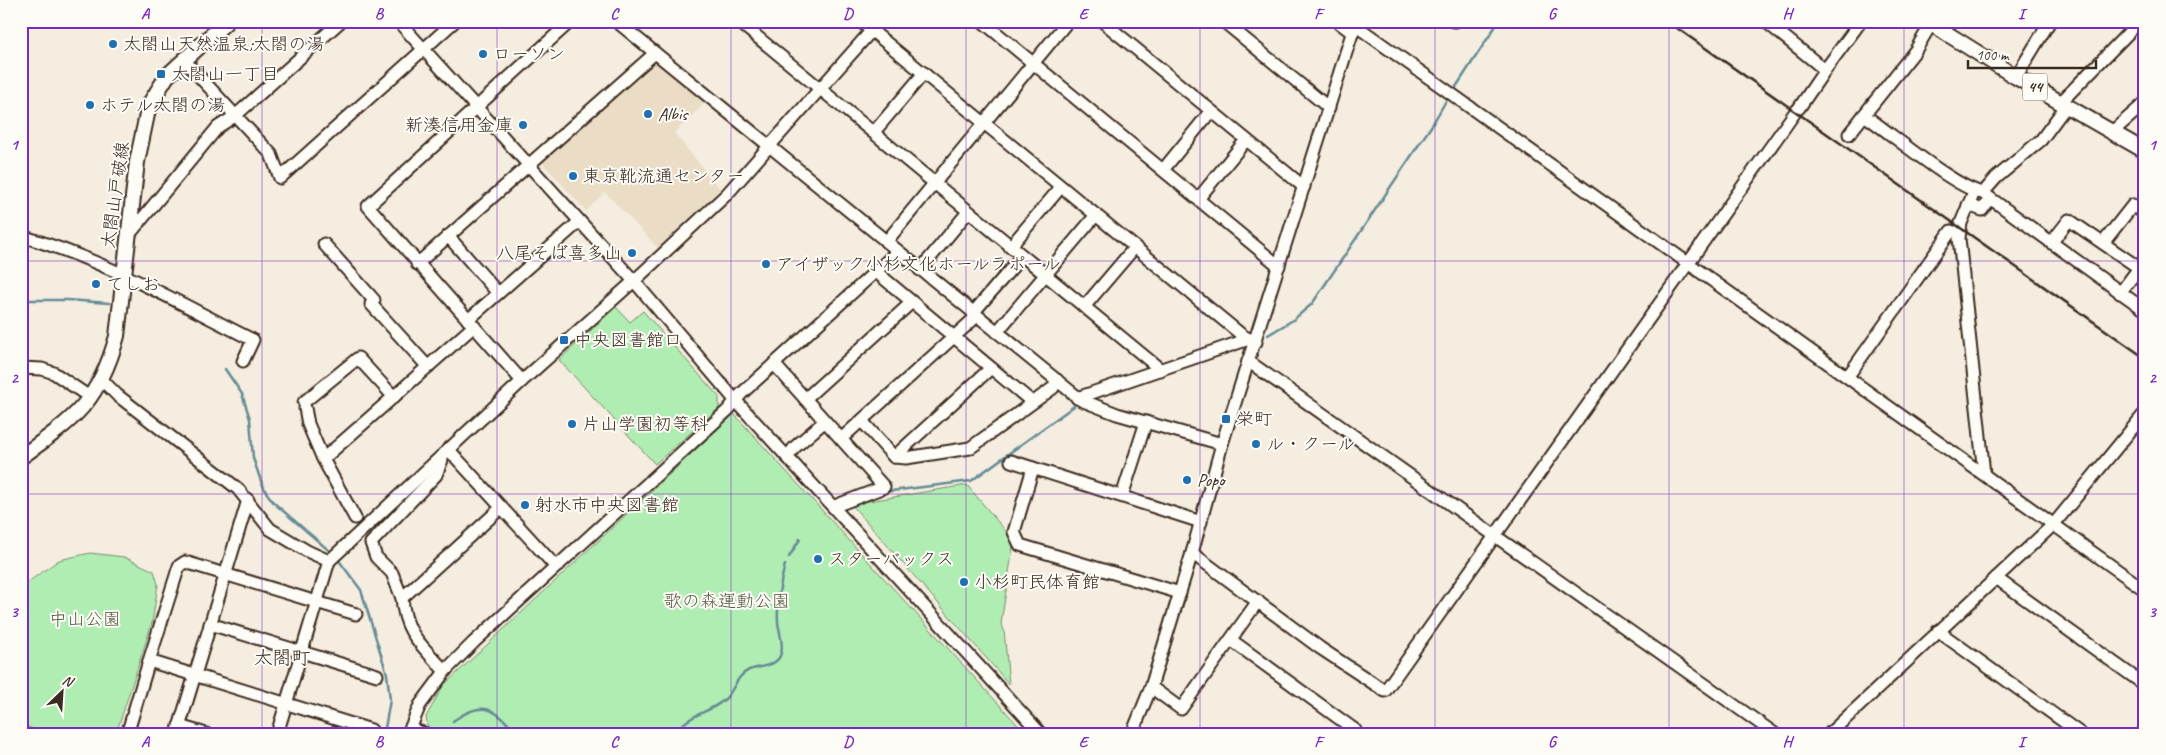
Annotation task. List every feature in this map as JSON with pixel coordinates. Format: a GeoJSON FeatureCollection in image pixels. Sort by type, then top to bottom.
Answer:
{"type":"FeatureCollection","features":[{"type":"Feature","properties":{"kind":"main road","name":"太閤山戸破線"},"geometry":{"type":"LineString","coordinates":[[21,458],[74,418],[91,398],[102,380],[110,363],[117,336],[127,237],[144,120],[153,98],[167,76],[227,21]]}},
{"type":"Feature","properties":{"kind":"main road","name":"44"},"geometry":{"type":"LineString","coordinates":[[1930,22],[2016,77],[2145,151]]}},
{"type":"Feature","properties":{"kind":"street"},"geometry":{"type":"LineString","coordinates":[[127,237],[218,127],[235,116],[341,21]]}},
{"type":"Feature","properties":{"kind":"street"},"geometry":{"type":"LineString","coordinates":[[398,21],[526,165],[634,281],[735,400],[835,506],[1041,734]]}},
{"type":"Feature","properties":{"kind":"street"},"geometry":{"type":"LineString","coordinates":[[184,60],[271,154],[280,178],[455,21]]}},
{"type":"Feature","properties":{"kind":"street"},"geometry":{"type":"LineString","coordinates":[[522,381],[417,264],[368,206],[571,21]]}},
{"type":"Feature","properties":{"kind":"street"},"geometry":{"type":"LineString","coordinates":[[616,21],[1078,398],[1117,414],[1222,444]]}},
{"type":"Feature","properties":{"kind":"street"},"geometry":{"type":"LineString","coordinates":[[738,21],[1161,370]]}},
{"type":"Feature","properties":{"kind":"street"},"geometry":{"type":"LineString","coordinates":[[860,21],[1252,341]]}},
{"type":"Feature","properties":{"kind":"street"},"geometry":{"type":"LineString","coordinates":[[277,734],[316,602],[333,557],[726,194],[880,21]]}},
{"type":"Feature","properties":{"kind":"street"},"geometry":{"type":"LineString","coordinates":[[982,21],[1279,266]]}},
{"type":"Feature","properties":{"kind":"street"},"geometry":{"type":"LineString","coordinates":[[886,242],[1068,21]]}},
{"type":"Feature","properties":{"kind":"street"},"geometry":{"type":"LineString","coordinates":[[1102,21],[1304,187]]}},
{"type":"Feature","properties":{"kind":"street"},"geometry":{"type":"LineString","coordinates":[[1223,21],[1329,108]]}},
{"type":"Feature","properties":{"kind":"street"},"geometry":{"type":"LineString","coordinates":[[1337,21],[1355,27],[1848,376],[2145,590]]}},
{"type":"Feature","properties":{"kind":"street"},"geometry":{"type":"LineString","coordinates":[[1765,21],[1824,70]]}},
{"type":"Feature","properties":{"kind":"street"},"geometry":{"type":"LineString","coordinates":[[1192,552],[1320,648],[1384,691],[1824,70],[1861,21]]}},
{"type":"Feature","properties":{"kind":"street"},"geometry":{"type":"LineString","coordinates":[[2016,77],[2050,21]]}},
{"type":"Feature","properties":{"kind":"street"},"geometry":{"type":"LineString","coordinates":[[1984,474],[1959,238],[1961,223],[1968,205],[1983,194],[1996,178],[2041,140],[2064,103],[2140,21]]}},
{"type":"Feature","properties":{"kind":"street"},"geometry":{"type":"LineString","coordinates":[[1849,134],[1914,51],[1930,22]]}},
{"type":"Feature","properties":{"kind":"street"},"geometry":{"type":"LineString","coordinates":[[1132,734],[1151,687],[1180,594],[1222,444],[1248,361],[1252,341],[1279,266],[1355,27]]}},
{"type":"Feature","properties":{"kind":"street"},"geometry":{"type":"LineString","coordinates":[[417,264],[526,165],[655,53]]}},
{"type":"Feature","properties":{"kind":"street"},"geometry":{"type":"LineString","coordinates":[[874,132],[924,73]]}},
{"type":"Feature","properties":{"kind":"street"},"geometry":{"type":"LineString","coordinates":[[2112,132],[2145,103]]}},
{"type":"Feature","properties":{"kind":"street"},"geometry":{"type":"LineString","coordinates":[[1162,170],[1211,111]]}},
{"type":"Feature","properties":{"kind":"street"},"geometry":{"type":"LineString","coordinates":[[1864,115],[1937,167],[1983,194],[2145,310]]}},
{"type":"Feature","properties":{"kind":"street"},"geometry":{"type":"LineString","coordinates":[[1198,199],[1246,140]]}},
{"type":"Feature","properties":{"kind":"street"},"geometry":{"type":"LineString","coordinates":[[1010,247],[1061,187]]}},
{"type":"Feature","properties":{"kind":"street"},"geometry":{"type":"LineString","coordinates":[[1968,205],[1982,210],[1983,194]]}},
{"type":"Feature","properties":{"kind":"street"},"geometry":{"type":"LineString","coordinates":[[2103,243],[2133,205],[2145,214]]}},
{"type":"Feature","properties":{"kind":"street"},"geometry":{"type":"LineString","coordinates":[[920,270],[968,212]]}},
{"type":"Feature","properties":{"kind":"street"},"geometry":{"type":"LineString","coordinates":[[997,332],[1096,215]]}},
{"type":"Feature","properties":{"kind":"street"},"geometry":{"type":"LineString","coordinates":[[2051,243],[2069,220],[2143,267],[2120,293]]}},
{"type":"Feature","properties":{"kind":"street"},"geometry":{"type":"LineString","coordinates":[[323,459],[428,367],[498,293],[579,222]]}},
{"type":"Feature","properties":{"kind":"street"},"geometry":{"type":"LineString","coordinates":[[1848,376],[1951,231]]}},
{"type":"Feature","properties":{"kind":"street"},"geometry":{"type":"LineString","coordinates":[[21,236],[77,255],[123,274],[252,340],[243,361]]}},
{"type":"Feature","properties":{"kind":"street"},"geometry":{"type":"LineString","coordinates":[[448,236],[498,293]]}},
{"type":"Feature","properties":{"kind":"street"},"geometry":{"type":"LineString","coordinates":[[324,244],[428,367]]}},
{"type":"Feature","properties":{"kind":"street"},"geometry":{"type":"LineString","coordinates":[[1084,307],[1135,247]]}},
{"type":"Feature","properties":{"kind":"street"},"geometry":{"type":"LineString","coordinates":[[426,734],[409,731],[420,705],[446,670],[728,410],[735,400],[897,252]]}},
{"type":"Feature","properties":{"kind":"street"},"geometry":{"type":"LineString","coordinates":[[841,439],[954,338],[1022,256]]}},
{"type":"Feature","properties":{"kind":"street"},"geometry":{"type":"LineString","coordinates":[[875,271],[1032,402]]}},
{"type":"Feature","properties":{"kind":"street"},"geometry":{"type":"LineString","coordinates":[[805,399],[912,302]]}},
{"type":"Feature","properties":{"kind":"street"},"geometry":{"type":"LineString","coordinates":[[1078,398],[1252,341]]}},
{"type":"Feature","properties":{"kind":"street"},"geometry":{"type":"LineString","coordinates":[[355,518],[323,459],[308,424],[305,405],[358,358],[394,397]]}},
{"type":"Feature","properties":{"kind":"street"},"geometry":{"type":"LineString","coordinates":[[1248,361],[1775,734]]}},
{"type":"Feature","properties":{"kind":"street"},"geometry":{"type":"LineString","coordinates":[[774,364],[884,487],[835,506]]}},
{"type":"Feature","properties":{"kind":"street"},"geometry":{"type":"LineString","coordinates":[[21,368],[42,369],[54,373],[91,398]]}},
{"type":"Feature","properties":{"kind":"street"},"geometry":{"type":"LineString","coordinates":[[894,457],[992,368]]}},
{"type":"Feature","properties":{"kind":"street"},"geometry":{"type":"LineString","coordinates":[[102,380],[117,395],[226,478],[248,500],[270,529],[307,551],[333,557]]}},
{"type":"Feature","properties":{"kind":"street"},"geometry":{"type":"LineString","coordinates":[[862,421],[894,457],[906,458],[970,448],[1053,388],[1057,380]]}},
{"type":"Feature","properties":{"kind":"street"},"geometry":{"type":"LineString","coordinates":[[1829,734],[2054,524],[2145,413]]}},
{"type":"Feature","properties":{"kind":"street"},"geometry":{"type":"LineString","coordinates":[[787,457],[795,447],[826,421]]}},
{"type":"Feature","properties":{"kind":"street"},"geometry":{"type":"LineString","coordinates":[[1122,496],[1146,422]]}},
{"type":"Feature","properties":{"kind":"street"},"geometry":{"type":"LineString","coordinates":[[446,452],[502,507],[556,567]]}},
{"type":"Feature","properties":{"kind":"street"},"geometry":{"type":"LineString","coordinates":[[446,452],[436,475],[372,543],[376,557],[392,574],[402,598],[410,632],[441,667],[446,670]]}},
{"type":"Feature","properties":{"kind":"street"},"geometry":{"type":"LineString","coordinates":[[1011,462],[1201,522]]}},
{"type":"Feature","properties":{"kind":"street"},"geometry":{"type":"LineString","coordinates":[[1033,468],[1014,532],[1020,545],[1180,594]]}},
{"type":"Feature","properties":{"kind":"street"},"geometry":{"type":"LineString","coordinates":[[206,734],[178,730],[248,500]]}},
{"type":"Feature","properties":{"kind":"street"},"geometry":{"type":"LineString","coordinates":[[402,598],[502,507]]}},
{"type":"Feature","properties":{"kind":"street"},"geometry":{"type":"LineString","coordinates":[[134,734],[129,728],[179,566],[185,562],[356,614]]}},
{"type":"Feature","properties":{"kind":"street"},"geometry":{"type":"LineString","coordinates":[[1996,578],[2145,685]]}},
{"type":"Feature","properties":{"kind":"street"},"geometry":{"type":"LineString","coordinates":[[1151,687],[1181,709],[1258,601]]}},
{"type":"Feature","properties":{"kind":"street"},"geometry":{"type":"LineString","coordinates":[[210,624],[377,675]]}},
{"type":"Feature","properties":{"kind":"street"},"geometry":{"type":"LineString","coordinates":[[1938,631],[2081,734]]}},
{"type":"Feature","properties":{"kind":"street"},"geometry":{"type":"LineString","coordinates":[[1231,640],[1355,730]]}},
{"type":"Feature","properties":{"kind":"street"},"geometry":{"type":"LineString","coordinates":[[149,661],[371,730]]}},
{"type":"Feature","properties":{"kind":"street"},"geometry":{"type":"LineString","coordinates":[[2142,734],[2145,729]]}},
{"type":"Feature","properties":{"kind":"shaded area"},"geometry":{"type":"Polygon","coordinates":[[[656,60],[706,102],[674,133],[720,189],[658,248],[605,192],[586,211],[540,160],[656,60]]]}},
{"type":"Feature","properties":{"kind":"green space"},"geometry":{"type":"Polygon","coordinates":[[[616,307],[630,322],[643,311],[719,397],[719,408],[655,464],[559,360],[616,307]]]}},
{"type":"Feature","properties":{"kind":"green space","name":"歌の森運動公園"},"geometry":{"type":"Polygon","coordinates":[[[734,414],[1026,734],[439,734],[428,730],[426,717],[443,686],[734,414]]]}},
{"type":"Feature","properties":{"kind":"green space","name":"小杉町民体育館"},"geometry":{"type":"Polygon","coordinates":[[[967,485],[1014,541],[1001,623],[1004,630],[1009,684],[851,504],[967,485]]]}},
{"type":"Feature","properties":{"kind":"green space","name":"中山公園"},"geometry":{"type":"Polygon","coordinates":[[[90,553],[124,557],[154,571],[158,584],[152,623],[116,734],[42,734],[21,723],[21,708],[26,684],[21,681],[21,599],[28,582],[59,560],[90,553]]]}},
{"type":"Feature","properties":{"kind":"waterway"},"geometry":{"type":"LineString","coordinates":[[1454,90],[1499,21]]}},
{"type":"Feature","properties":{"kind":"waterway"},"geometry":{"type":"LineString","coordinates":[[1268,335],[1293,320],[1312,304],[1432,125],[1447,99]]}},
{"type":"Feature","properties":{"kind":"waterway"},"geometry":{"type":"LineString","coordinates":[[21,300],[67,300],[109,303]]}},
{"type":"Feature","properties":{"kind":"waterway"},"geometry":{"type":"LineString","coordinates":[[1201,361],[1233,349]]}},
{"type":"Feature","properties":{"kind":"waterway"},"geometry":{"type":"LineString","coordinates":[[225,369],[242,394],[250,419],[253,458],[266,492],[274,503],[333,554]]}},
{"type":"Feature","properties":{"kind":"waterway"},"geometry":{"type":"LineString","coordinates":[[870,498],[891,491],[971,481],[1074,406]]}},
{"type":"Feature","properties":{"kind":"waterway"},"geometry":{"type":"LineString","coordinates":[[852,506],[858,503]]}},
{"type":"Feature","properties":{"kind":"waterway"},"geometry":{"type":"LineString","coordinates":[[789,557],[800,539]]}},
{"type":"Feature","properties":{"kind":"waterway"},"geometry":{"type":"LineString","coordinates":[[337,558],[361,590],[387,674],[390,700],[384,734]]}},
{"type":"Feature","properties":{"kind":"waterway"},"geometry":{"type":"LineString","coordinates":[[675,734],[686,722],[725,699],[741,676],[749,670],[768,665],[779,658],[782,645],[778,622],[778,608],[780,586],[785,565]]}},
{"type":"Feature","properties":{"kind":"waterway"},"geometry":{"type":"LineString","coordinates":[[453,721],[472,710],[488,710],[495,712],[516,734]]}},
{"type":"Feature","properties":{"kind":"railway"},"geometry":{"type":"LineString","coordinates":[[1667,21],[2145,358]]}},
{"type":"Feature","properties":{"kind":"place","name":"太閤山天然温泉;太閤の湯"},"geometry":{"type":"Point","coordinates":[113,44]}},
{"type":"Feature","properties":{"kind":"place","name":"ローソン"},"geometry":{"type":"Point","coordinates":[483,54]}},
{"type":"Feature","properties":{"kind":"place","name":"太閤山一丁目"},"geometry":{"type":"Point","coordinates":[161,74]}},
{"type":"Feature","properties":{"kind":"place","name":"ホテル太閤の湯"},"geometry":{"type":"Point","coordinates":[90,105]}},
{"type":"Feature","properties":{"kind":"place","name":"Albis"},"geometry":{"type":"Point","coordinates":[648,114]}},
{"type":"Feature","properties":{"kind":"place","name":"新湊信用金庫"},"geometry":{"type":"Point","coordinates":[523,125]}},
{"type":"Feature","properties":{"kind":"place","name":"東京靴流通センター"},"geometry":{"type":"Point","coordinates":[573,176]}},
{"type":"Feature","properties":{"kind":"place","name":"八尾そば喜多山"},"geometry":{"type":"Point","coordinates":[632,253]}},
{"type":"Feature","properties":{"kind":"place","name":"アイザック小杉文化ホールラポール"},"geometry":{"type":"Point","coordinates":[766,264]}},
{"type":"Feature","properties":{"kind":"place","name":"てしお"},"geometry":{"type":"Point","coordinates":[96,284]}},
{"type":"Feature","properties":{"kind":"place","name":"中央図書館口"},"geometry":{"type":"Point","coordinates":[564,340]}},
{"type":"Feature","properties":{"kind":"place","name":"栄町"},"geometry":{"type":"Point","coordinates":[1226,419]}},
{"type":"Feature","properties":{"kind":"place","name":"片山学園初等科"},"geometry":{"type":"Point","coordinates":[572,424]}},
{"type":"Feature","properties":{"kind":"place","name":"ル・クール"},"geometry":{"type":"Point","coordinates":[1256,444]}},
{"type":"Feature","properties":{"kind":"place","name":"Popo"},"geometry":{"type":"Point","coordinates":[1187,480]}},
{"type":"Feature","properties":{"kind":"place","name":"射水市中央図書館"},"geometry":{"type":"Point","coordinates":[525,505]}},
{"type":"Feature","properties":{"kind":"place","name":"スターバックス"},"geometry":{"type":"Point","coordinates":[818,559]}},
{"type":"Feature","properties":{"kind":"place","name":"小杉町民体育館"},"geometry":{"type":"Point","coordinates":[964,582]}},
{"type":"Feature","properties":{"kind":"district","name":"太閤町"},"geometry":{"type":"Point","coordinates":[282,658]}}]}
